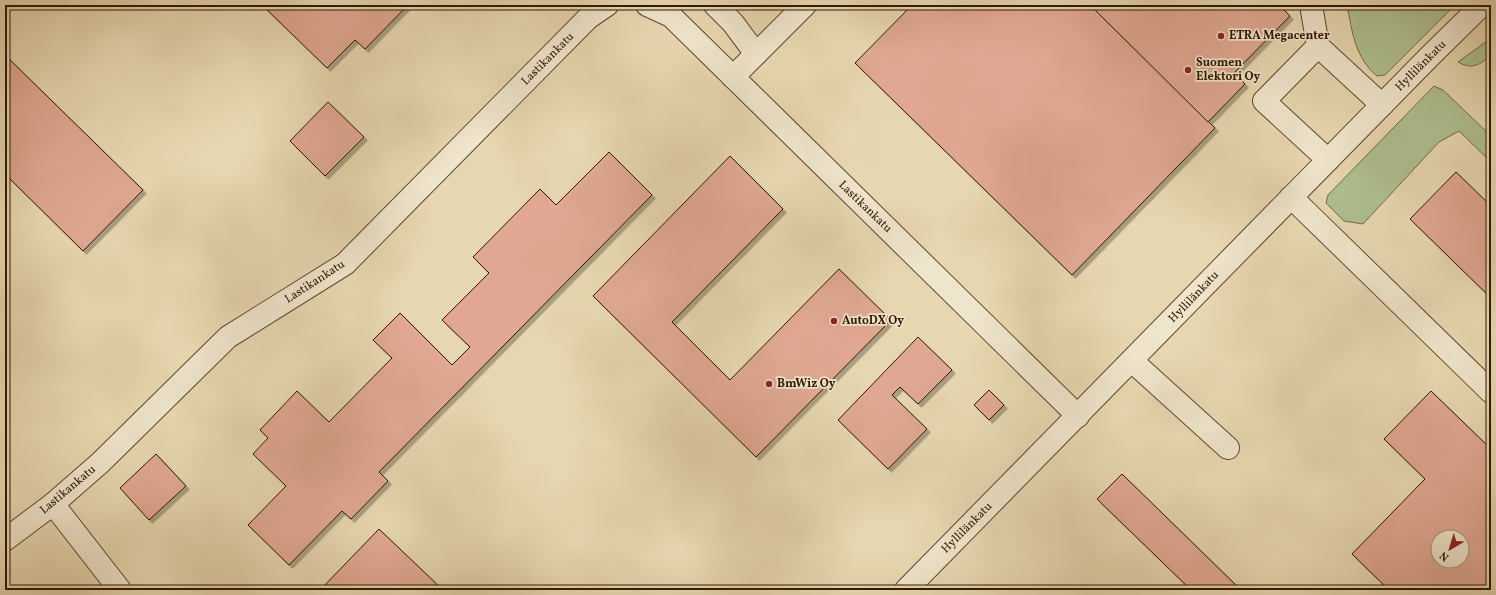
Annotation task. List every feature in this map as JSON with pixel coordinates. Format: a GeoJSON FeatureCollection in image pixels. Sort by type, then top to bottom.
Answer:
{"type":"FeatureCollection","features":[{"type":"Feature","properties":{"kind":"street","name":"Lastikankatu"},"geometry":{"type":"LineString","coordinates":[[5,540],[53,504],[100,463],[228,337],[345,264],[588,18],[607,5]]}},
{"type":"Feature","properties":{"kind":"street","name":"Lastikankatu"},"geometry":{"type":"LineString","coordinates":[[647,5],[671,16],[1078,416]]}},
{"type":"Feature","properties":{"kind":"street"},"geometry":{"type":"LineString","coordinates":[[715,5],[733,22],[756,54]]}},
{"type":"Feature","properties":{"kind":"street"},"geometry":{"type":"LineString","coordinates":[[733,78],[805,5]]}},
{"type":"Feature","properties":{"kind":"street"},"geometry":{"type":"LineString","coordinates":[[1311,5],[1318,46],[1382,105]]}},
{"type":"Feature","properties":{"kind":"street","name":"Hyllilänkatu"},"geometry":{"type":"LineString","coordinates":[[906,590],[1132,362],[1291,197],[1482,5]]}},
{"type":"Feature","properties":{"kind":"street"},"geometry":{"type":"LineString","coordinates":[[1318,46],[1264,101],[1328,160]]}},
{"type":"Feature","properties":{"kind":"street"},"geometry":{"type":"LineString","coordinates":[[1291,197],[1491,392]]}},
{"type":"Feature","properties":{"kind":"street"},"geometry":{"type":"LineString","coordinates":[[1132,362],[1228,448]]}},
{"type":"Feature","properties":{"kind":"street"},"geometry":{"type":"LineString","coordinates":[[53,504],[120,590]]}},
{"type":"Feature","properties":{"kind":"green space"},"geometry":{"type":"Polygon","coordinates":[[[1347,5],[1455,5],[1385,75],[1377,76],[1364,61],[1359,52],[1353,34],[1347,5]]]}},
{"type":"Feature","properties":{"kind":"green space"},"geometry":{"type":"Polygon","coordinates":[[[1491,38],[1491,55],[1479,64],[1468,66],[1458,62],[1491,38]]]}},
{"type":"Feature","properties":{"kind":"green space"},"geometry":{"type":"Polygon","coordinates":[[[1434,86],[1443,90],[1491,136],[1491,162],[1459,131],[1439,142],[1363,224],[1344,221],[1326,203],[1328,195],[1434,86]]]}},
{"type":"Feature","properties":{"kind":"building"},"geometry":{"type":"Polygon","coordinates":[[[262,5],[408,5],[365,49],[355,40],[327,68],[262,5]]]}},
{"type":"Feature","properties":{"kind":"building"},"geometry":{"type":"Polygon","coordinates":[[[912,5],[1090,5],[1215,128],[1072,275],[855,63],[912,5]]]}},
{"type":"Feature","properties":{"kind":"building"},"geometry":{"type":"Polygon","coordinates":[[[1090,5],[1279,5],[1290,16],[1234,73],[1245,84],[1208,122],[1090,5]]]}},
{"type":"Feature","properties":{"kind":"building"},"geometry":{"type":"Polygon","coordinates":[[[5,55],[143,190],[83,251],[5,174],[5,55]]]}},
{"type":"Feature","properties":{"kind":"building"},"geometry":{"type":"Polygon","coordinates":[[[328,102],[364,137],[325,176],[290,141],[328,102]]]}},
{"type":"Feature","properties":{"kind":"building"},"geometry":{"type":"Polygon","coordinates":[[[609,152],[652,195],[379,472],[388,481],[351,519],[342,511],[289,565],[248,525],[286,486],[253,454],[268,438],[260,430],[297,391],[329,422],[392,358],[373,340],[400,313],[452,365],[470,347],[442,320],[489,273],[473,257],[540,189],[556,205],[609,152]]]}},
{"type":"Feature","properties":{"kind":"building"},"geometry":{"type":"Polygon","coordinates":[[[730,156],[783,209],[672,322],[730,380],[839,269],[891,320],[756,457],[593,296],[730,156]]]}},
{"type":"Feature","properties":{"kind":"building"},"geometry":{"type":"Polygon","coordinates":[[[1456,172],[1491,206],[1491,298],[1410,219],[1456,172]]]}},
{"type":"Feature","properties":{"kind":"building"},"geometry":{"type":"Polygon","coordinates":[[[918,337],[952,370],[918,404],[900,387],[892,395],[927,429],[888,469],[838,420],[918,337]]]}},
{"type":"Feature","properties":{"kind":"building"},"geometry":{"type":"Polygon","coordinates":[[[989,390],[1004,405],[989,420],[974,405],[989,390]]]}},
{"type":"Feature","properties":{"kind":"building"},"geometry":{"type":"Polygon","coordinates":[[[1431,391],[1491,449],[1491,590],[1389,590],[1352,554],[1425,479],[1384,439],[1431,391]]]}},
{"type":"Feature","properties":{"kind":"building"},"geometry":{"type":"Polygon","coordinates":[[[156,454],[186,486],[149,520],[120,488],[156,454]]]}},
{"type":"Feature","properties":{"kind":"building"},"geometry":{"type":"Polygon","coordinates":[[[1122,474],[1241,590],[1191,590],[1097,499],[1122,474]]]}},
{"type":"Feature","properties":{"kind":"building"},"geometry":{"type":"Polygon","coordinates":[[[379,529],[443,590],[320,590],[379,529]]]}},
{"type":"Feature","properties":{"kind":"place","name":"ETRA Megacenter"},"geometry":{"type":"Point","coordinates":[1221,36]}},
{"type":"Feature","properties":{"kind":"place","name":"Suomen Elektori Oy"},"geometry":{"type":"Point","coordinates":[1188,70]}},
{"type":"Feature","properties":{"kind":"place","name":"AutoDX Oy"},"geometry":{"type":"Point","coordinates":[834,321]}},
{"type":"Feature","properties":{"kind":"place","name":"BmWiz Oy"},"geometry":{"type":"Point","coordinates":[769,384]}}]}
